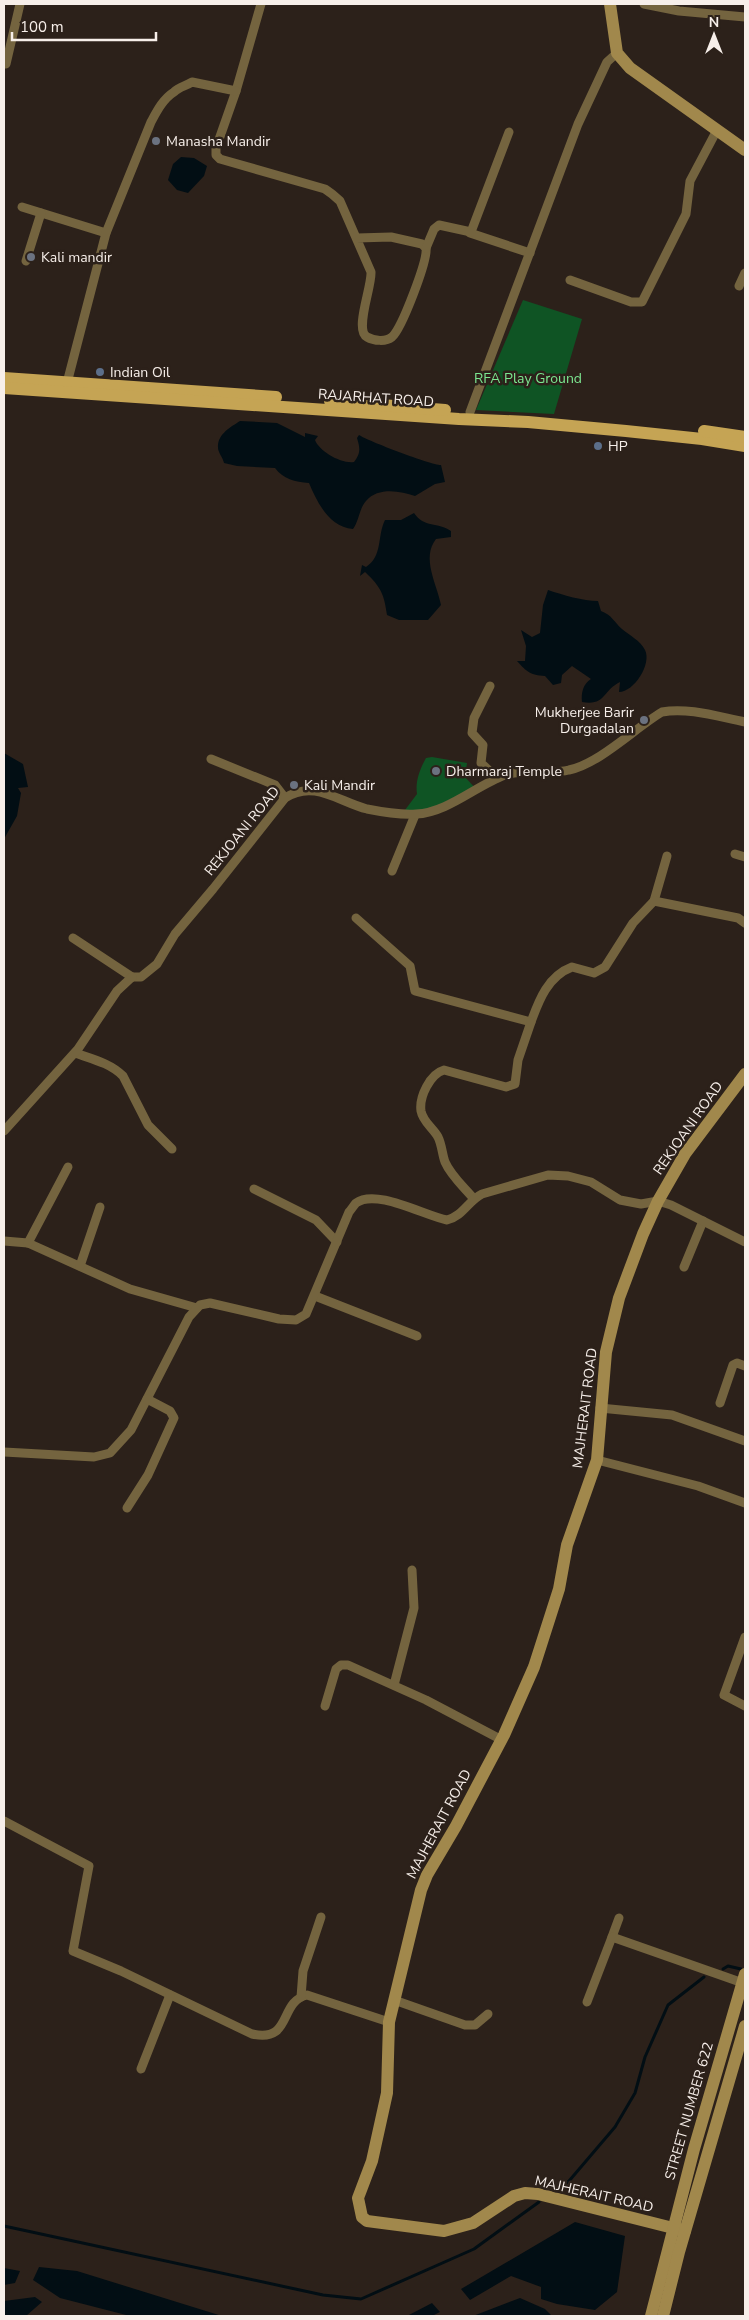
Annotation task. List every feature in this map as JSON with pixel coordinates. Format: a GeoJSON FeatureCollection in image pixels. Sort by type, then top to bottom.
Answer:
{"type":"FeatureCollection","features":[{"type":"Feature","properties":{"kind":"main road","name":"RAJARHAT ROAD"},"geometry":{"type":"LineString","coordinates":[[4,378],[470,412],[564,417],[745,437]]}},
{"type":"Feature","properties":{"kind":"main road","name":"RAJARHAT ROAD"},"geometry":{"type":"LineString","coordinates":[[4,388],[459,420],[528,422],[702,439],[745,446]]}},
{"type":"Feature","properties":{"kind":"street"},"geometry":{"type":"LineString","coordinates":[[6,64],[20,4]]}},
{"type":"Feature","properties":{"kind":"street"},"geometry":{"type":"LineString","coordinates":[[261,4],[236,91],[216,148],[216,155],[220,159],[326,189],[340,202],[368,262],[371,282],[360,325],[361,333],[366,337],[376,340],[387,340],[394,335],[409,307],[426,259],[426,248],[434,230],[439,225],[530,253]]}},
{"type":"Feature","properties":{"kind":"street"},"geometry":{"type":"LineString","coordinates":[[610,4],[617,53],[630,68],[745,150]]}},
{"type":"Feature","properties":{"kind":"street"},"geometry":{"type":"LineString","coordinates":[[644,4],[679,11],[745,17]]}},
{"type":"Feature","properties":{"kind":"street"},"geometry":{"type":"LineString","coordinates":[[470,412],[578,124],[607,62],[617,53]]}},
{"type":"Feature","properties":{"kind":"street"},"geometry":{"type":"LineString","coordinates":[[67,383],[106,233],[151,122],[166,99],[175,91],[192,82],[236,91]]}},
{"type":"Feature","properties":{"kind":"street"},"geometry":{"type":"LineString","coordinates":[[570,280],[631,302],[642,302],[686,214],[690,181],[717,130]]}},
{"type":"Feature","properties":{"kind":"street"},"geometry":{"type":"LineString","coordinates":[[470,233],[509,132]]}},
{"type":"Feature","properties":{"kind":"street"},"geometry":{"type":"LineString","coordinates":[[22,207],[106,233]]}},
{"type":"Feature","properties":{"kind":"street"},"geometry":{"type":"LineString","coordinates":[[26,261],[41,213]]}},
{"type":"Feature","properties":{"kind":"street"},"geometry":{"type":"LineString","coordinates":[[357,238],[391,237],[422,244],[426,248]]}},
{"type":"Feature","properties":{"kind":"street"},"geometry":{"type":"LineString","coordinates":[[739,286],[745,272]]}},
{"type":"Feature","properties":{"kind":"street"},"geometry":{"type":"LineString","coordinates":[[490,686],[474,718],[472,733],[483,745],[481,764],[497,778]]}},
{"type":"Feature","properties":{"kind":"street","name":"REKJOANI ROAD"},"geometry":{"type":"LineString","coordinates":[[4,1131],[74,1053],[117,990],[132,977],[141,976],[157,964],[174,934],[213,889],[285,798],[296,790],[314,791],[338,797],[366,809],[415,814],[426,813],[477,790],[497,778],[518,772],[570,770],[586,764],[662,712],[672,710],[745,722]]}},
{"type":"Feature","properties":{"kind":"street"},"geometry":{"type":"LineString","coordinates":[[211,758],[275,785],[285,798]]}},
{"type":"Feature","properties":{"kind":"street"},"geometry":{"type":"LineString","coordinates":[[392,871],[415,814]]}},
{"type":"Feature","properties":{"kind":"street"},"geometry":{"type":"LineString","coordinates":[[735,854],[745,857]]}},
{"type":"Feature","properties":{"kind":"street"},"geometry":{"type":"LineString","coordinates":[[474,1198],[448,1168],[444,1161],[442,1145],[421,1112],[429,1082],[435,1074],[444,1070],[506,1087],[514,1084],[518,1060],[546,987],[553,978],[572,968],[594,972],[605,968],[633,923],[654,901],[667,856]]}},
{"type":"Feature","properties":{"kind":"street"},"geometry":{"type":"LineString","coordinates":[[654,901],[738,918],[745,923]]}},
{"type":"Feature","properties":{"kind":"street"},"geometry":{"type":"LineString","coordinates":[[356,918],[410,966],[415,992],[531,1022]]}},
{"type":"Feature","properties":{"kind":"street"},"geometry":{"type":"LineString","coordinates":[[74,938],[132,977]]}},
{"type":"Feature","properties":{"kind":"street"},"geometry":{"type":"LineString","coordinates":[[74,1053],[109,1065],[117,1070],[123,1076],[148,1125],[172,1150]]}},
{"type":"Feature","properties":{"kind":"street","name":"REKJOANI ROAD"},"geometry":{"type":"LineString","coordinates":[[658,1201],[685,1154],[745,1075]]}},
{"type":"Feature","properties":{"kind":"street"},"geometry":{"type":"LineString","coordinates":[[28,1243],[68,1168]]}},
{"type":"Feature","properties":{"kind":"street"},"geometry":{"type":"LineString","coordinates":[[4,1452],[104,1456],[110,1453],[126,1437],[189,1317],[197,1308],[210,1303],[279,1319],[296,1320],[306,1314],[349,1212],[356,1203],[361,1201],[379,1199],[448,1220],[462,1214],[474,1198],[548,1175],[568,1176],[585,1180],[620,1200],[641,1204],[658,1201],[684,1210],[745,1242]]}},
{"type":"Feature","properties":{"kind":"street"},"geometry":{"type":"LineString","coordinates":[[254,1189],[316,1220],[337,1242]]}},
{"type":"Feature","properties":{"kind":"street","name":"MAJHERAIT ROAD"},"geometry":{"type":"LineString","coordinates":[[658,1201],[619,1298],[606,1352],[597,1460],[567,1545],[560,1589],[534,1667],[502,1740],[456,1826],[427,1875],[410,1930],[389,2022],[387,2093],[372,2161],[358,2198],[362,2217],[373,2222],[444,2231],[473,2223],[514,2196],[525,2193],[538,2194],[679,2229]]}},
{"type":"Feature","properties":{"kind":"street"},"geometry":{"type":"LineString","coordinates":[[80,1266],[100,1207]]}},
{"type":"Feature","properties":{"kind":"street"},"geometry":{"type":"LineString","coordinates":[[684,1267],[703,1221]]}},
{"type":"Feature","properties":{"kind":"street"},"geometry":{"type":"LineString","coordinates":[[4,1242],[28,1243],[130,1289],[197,1308]]}},
{"type":"Feature","properties":{"kind":"street"},"geometry":{"type":"LineString","coordinates":[[315,1296],[417,1336]]}},
{"type":"Feature","properties":{"kind":"street"},"geometry":{"type":"LineString","coordinates":[[720,1403],[733,1365],[737,1363],[745,1366]]}},
{"type":"Feature","properties":{"kind":"street"},"geometry":{"type":"LineString","coordinates":[[127,1508],[148,1475],[174,1418],[170,1411],[147,1399]]}},
{"type":"Feature","properties":{"kind":"street"},"geometry":{"type":"LineString","coordinates":[[600,1408],[672,1415],[745,1441]]}},
{"type":"Feature","properties":{"kind":"street"},"geometry":{"type":"LineString","coordinates":[[597,1460],[698,1486],[745,1504]]}},
{"type":"Feature","properties":{"kind":"street"},"geometry":{"type":"LineString","coordinates":[[394,1685],[414,1608],[412,1570]]}},
{"type":"Feature","properties":{"kind":"street"},"geometry":{"type":"LineString","coordinates":[[745,1637],[724,1695],[745,1706]]}},
{"type":"Feature","properties":{"kind":"street"},"geometry":{"type":"LineString","coordinates":[[325,1706],[336,1669],[341,1665],[348,1665],[394,1685],[502,1740]]}},
{"type":"Feature","properties":{"kind":"street"},"geometry":{"type":"LineString","coordinates":[[4,1821],[88,1866],[73,1952],[121,1971],[240,2029],[267,2036],[280,2028],[296,2000],[300,1997],[315,1996],[389,2022]]}},
{"type":"Feature","properties":{"kind":"street"},"geometry":{"type":"LineString","coordinates":[[300,1997],[303,1971],[321,1917]]}},
{"type":"Feature","properties":{"kind":"street"},"geometry":{"type":"LineString","coordinates":[[587,2002],[619,1918]]}},
{"type":"Feature","properties":{"kind":"street"},"geometry":{"type":"LineString","coordinates":[[612,1937],[704,1970],[744,1978]]}},
{"type":"Feature","properties":{"kind":"street","name":"STREET NUMBER 622"},"geometry":{"type":"LineString","coordinates":[[663,2316],[679,2229],[718,2064],[744,1978]]}},
{"type":"Feature","properties":{"kind":"street"},"geometry":{"type":"LineString","coordinates":[[141,2069],[170,1995]]}},
{"type":"Feature","properties":{"kind":"street"},"geometry":{"type":"LineString","coordinates":[[394,2000],[465,2025],[474,2025],[488,2014]]}},
{"type":"Feature","properties":{"kind":"street","name":"STREET NUMBER 622"},"geometry":{"type":"LineString","coordinates":[[651,2316],[733,2069],[745,2026]]}},
{"type":"Feature","properties":{"kind":"street"},"geometry":{"type":"LineString","coordinates":[[718,2064],[733,2069]]}},
{"type":"Feature","properties":{"kind":"green space","name":"RFA Play Ground"},"geometry":{"type":"Polygon","coordinates":[[[523,300],[582,319],[554,414],[476,410],[523,300]]]}},
{"type":"Feature","properties":{"kind":"green space"},"geometry":{"type":"Polygon","coordinates":[[[432,757],[467,763],[465,777],[477,790],[426,813],[402,814],[417,794],[418,775],[426,758],[432,757]]]}},
{"type":"Feature","properties":{"kind":"shaded area"},"geometry":{"type":"Polygon","coordinates":[[[181,157],[194,158],[207,166],[204,176],[188,193],[177,190],[168,180],[173,164],[181,157]]]}},
{"type":"Feature","properties":{"kind":"shaded area"},"geometry":{"type":"Polygon","coordinates":[[[240,421],[277,423],[305,437],[305,433],[318,436],[315,440],[321,448],[337,459],[349,462],[354,462],[358,456],[357,438],[359,435],[400,452],[441,465],[445,482],[435,484],[415,496],[389,491],[377,494],[366,501],[353,529],[345,527],[337,524],[325,512],[309,483],[290,479],[282,475],[275,468],[237,466],[224,463],[218,450],[218,443],[222,435],[229,428],[240,421]]]}},
{"type":"Feature","properties":{"kind":"shaded area"},"geometry":{"type":"Polygon","coordinates":[[[414,513],[422,521],[451,531],[451,537],[436,539],[430,554],[431,571],[441,605],[428,620],[399,620],[387,615],[383,596],[375,582],[365,572],[360,576],[362,565],[366,567],[375,557],[385,520],[401,520],[414,513]]]}},
{"type":"Feature","properties":{"kind":"shaded area"},"geometry":{"type":"Polygon","coordinates":[[[548,590],[566,596],[598,601],[601,611],[640,643],[647,656],[644,669],[636,682],[625,691],[619,692],[620,682],[600,700],[590,703],[582,702],[582,695],[586,683],[591,679],[572,666],[562,675],[561,683],[553,685],[545,676],[536,675],[523,668],[517,661],[525,661],[526,646],[521,630],[532,637],[540,633],[543,605],[548,590]]]}},
{"type":"Feature","properties":{"kind":"shaded area"},"geometry":{"type":"Polygon","coordinates":[[[4,753],[23,764],[28,787],[18,788],[21,793],[17,816],[4,839],[4,753]]]}},
{"type":"Feature","properties":{"kind":"shaded area"},"geometry":{"type":"Polygon","coordinates":[[[575,2222],[625,2236],[617,2292],[595,2310],[557,2304],[541,2299],[541,2287],[511,2276],[470,2300],[461,2289],[575,2222]]]}},
{"type":"Feature","properties":{"kind":"shaded area"},"geometry":{"type":"Polygon","coordinates":[[[39,2267],[77,2271],[222,2316],[130,2316],[60,2298],[33,2280],[39,2267]]]}},
{"type":"Feature","properties":{"kind":"shaded area"},"geometry":{"type":"Polygon","coordinates":[[[4,2268],[20,2271],[15,2283],[4,2285],[4,2268]]]}},
{"type":"Feature","properties":{"kind":"shaded area"},"geometry":{"type":"Polygon","coordinates":[[[35,2297],[42,2302],[26,2316],[4,2316],[4,2301],[35,2297]]]}},
{"type":"Feature","properties":{"kind":"shaded area"},"geometry":{"type":"Polygon","coordinates":[[[520,2298],[545,2309],[552,2316],[473,2316],[520,2298]]]}},
{"type":"Feature","properties":{"kind":"shaded area"},"geometry":{"type":"Polygon","coordinates":[[[432,2303],[440,2312],[432,2316],[407,2316],[432,2303]]]}},
{"type":"Feature","properties":{"kind":"waterway"},"geometry":{"type":"LineString","coordinates":[[723,1969],[728,1966],[741,1969]]}},
{"type":"Feature","properties":{"kind":"waterway"},"geometry":{"type":"LineString","coordinates":[[556,2190],[569,2181],[615,2127],[635,2093],[645,2057],[668,2005],[704,1977]]}},
{"type":"Feature","properties":{"kind":"waterway"},"geometry":{"type":"LineString","coordinates":[[4,2226],[323,2295],[361,2299],[474,2249],[539,2202]]}},
{"type":"Feature","properties":{"kind":"place","name":"Manasha Mandir"},"geometry":{"type":"Point","coordinates":[156,141]}},
{"type":"Feature","properties":{"kind":"place","name":"Kali mandir"},"geometry":{"type":"Point","coordinates":[31,257]}},
{"type":"Feature","properties":{"kind":"place","name":"Indian Oil"},"geometry":{"type":"Point","coordinates":[100,372]}},
{"type":"Feature","properties":{"kind":"place","name":"HP"},"geometry":{"type":"Point","coordinates":[598,446]}},
{"type":"Feature","properties":{"kind":"place","name":"Mukherjee Barir Durgadalan"},"geometry":{"type":"Point","coordinates":[644,720]}},
{"type":"Feature","properties":{"kind":"place","name":"Dharmaraj Temple"},"geometry":{"type":"Point","coordinates":[436,771]}},
{"type":"Feature","properties":{"kind":"place","name":"Kali Mandir"},"geometry":{"type":"Point","coordinates":[294,785]}}]}
